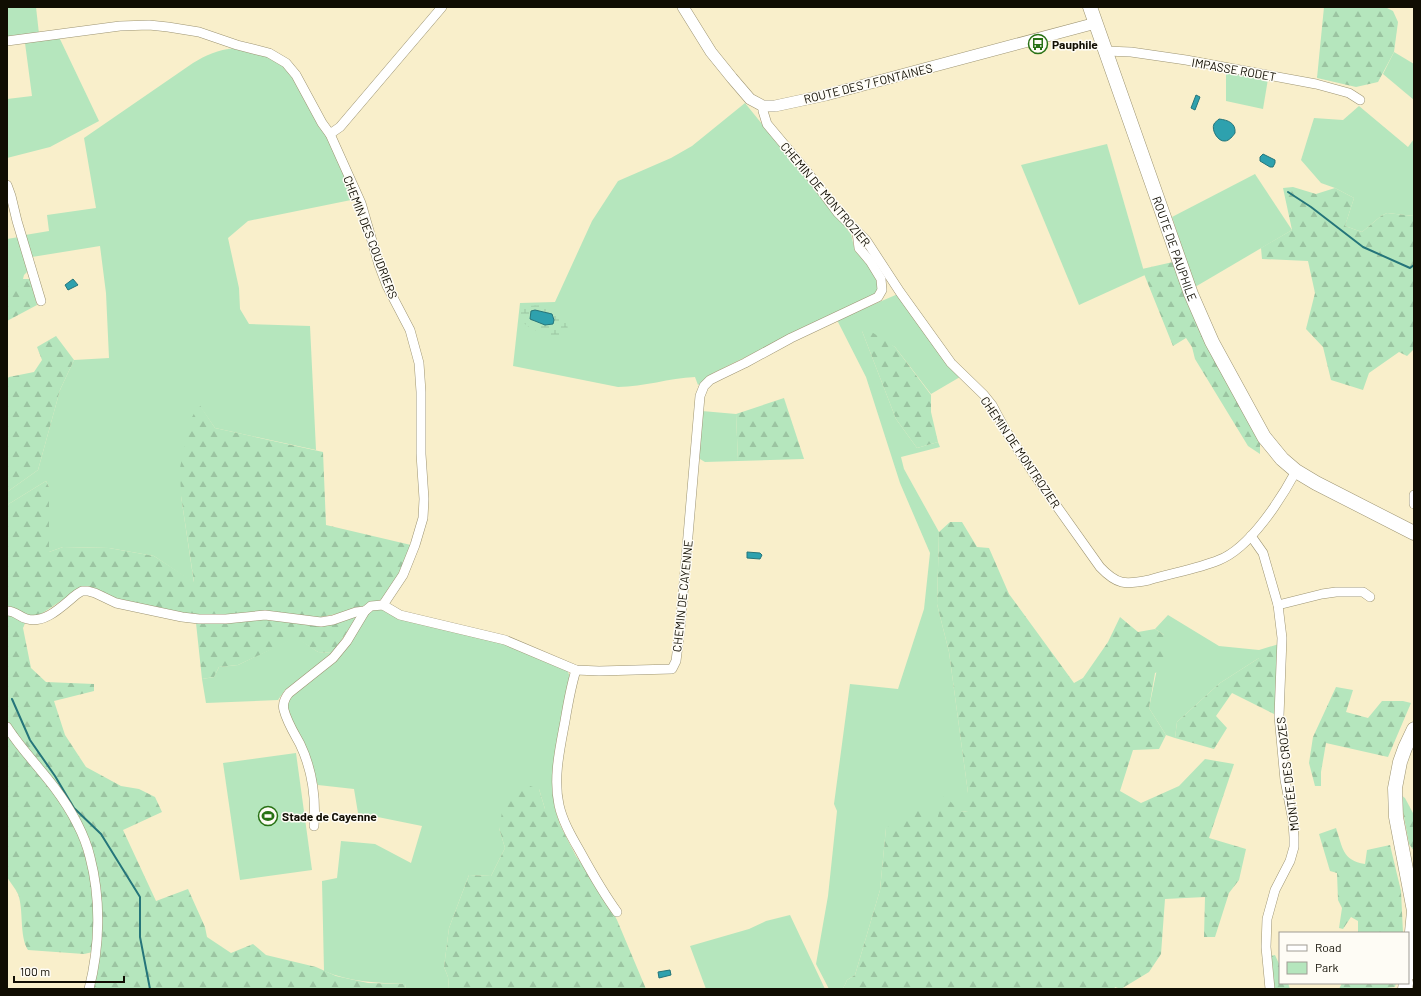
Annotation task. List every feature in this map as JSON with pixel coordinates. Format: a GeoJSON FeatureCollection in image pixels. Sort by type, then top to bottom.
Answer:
{"type":"FeatureCollection","features":[{"type":"Feature","properties":{"kind":"main road","name":"ROUTE DE PAUPHILE"},"geometry":{"type":"LineString","coordinates":[[1090,7],[1202,322],[1264,437],[1282,459],[1296,471],[1316,484],[1414,533]]}},
{"type":"Feature","properties":{"kind":"main road"},"geometry":{"type":"LineString","coordinates":[[1409,964],[1414,911],[1396,817],[1395,788],[1400,762],[1414,729]]}},
{"type":"Feature","properties":{"kind":"street"},"geometry":{"type":"LineString","coordinates":[[330,134],[340,127],[442,7]]}},
{"type":"Feature","properties":{"kind":"street"},"geometry":{"type":"LineString","coordinates":[[683,7],[711,52],[732,78],[750,99],[764,106]]}},
{"type":"Feature","properties":{"kind":"street","name":"ROUTE DES 7 FONTAINES"},"geometry":{"type":"LineString","coordinates":[[764,106],[775,106],[826,95],[1096,23]]}},
{"type":"Feature","properties":{"kind":"street","name":"CHEMIN DES COUDRIERS"},"geometry":{"type":"LineString","coordinates":[[7,41],[120,26],[149,25],[198,32],[237,45],[269,53],[286,63],[296,75],[322,124],[330,134],[361,203],[379,265],[387,286],[410,330],[419,363],[421,392],[421,454],[424,499],[423,518],[415,545],[402,575],[383,604]]}},
{"type":"Feature","properties":{"kind":"street","name":"IMPASSE RODET"},"geometry":{"type":"LineString","coordinates":[[1106,51],[1154,55],[1316,84],[1349,93],[1360,100]]}},
{"type":"Feature","properties":{"kind":"street","name":"CHEMIN DE MONTROZIER"},"geometry":{"type":"LineString","coordinates":[[764,106],[763,111],[767,124],[808,173],[838,213],[866,240],[893,282],[947,358],[992,405],[1036,477],[1108,576],[1117,581],[1127,583],[1149,580],[1220,560],[1240,547],[1251,536],[1288,487],[1296,471]]}},
{"type":"Feature","properties":{"kind":"street"},"geometry":{"type":"LineString","coordinates":[[7,185],[41,301]]}},
{"type":"Feature","properties":{"kind":"street","name":"CHEMIN DE CAYENNE"},"geometry":{"type":"LineString","coordinates":[[383,604],[400,616],[505,640],[576,670],[599,671],[672,669],[676,661],[680,629],[700,396],[704,386],[710,380],[791,338],[878,297],[882,290],[881,279],[870,261],[858,248],[857,232]]}},
{"type":"Feature","properties":{"kind":"street"},"geometry":{"type":"LineString","coordinates":[[1414,495],[1414,504]]}},
{"type":"Feature","properties":{"kind":"street","name":"MONTÉE DES CROZES"},"geometry":{"type":"LineString","coordinates":[[1251,536],[1263,552],[1278,605],[1282,638],[1279,706],[1280,722],[1294,837],[1294,847],[1290,861],[1275,890],[1268,915],[1266,947],[1270,989]]}},
{"type":"Feature","properties":{"kind":"street"},"geometry":{"type":"LineString","coordinates":[[7,611],[16,613],[24,619],[33,621],[40,620],[77,594],[88,591],[116,603],[182,617],[199,619],[226,619],[265,615],[321,622],[333,620],[356,612],[365,611]]}},
{"type":"Feature","properties":{"kind":"street"},"geometry":{"type":"LineString","coordinates":[[1278,605],[1336,592],[1363,592],[1370,597]]}},
{"type":"Feature","properties":{"kind":"street"},"geometry":{"type":"LineString","coordinates":[[314,826],[315,802],[309,771],[300,744],[287,719],[283,704],[289,692],[322,667],[341,648],[365,611],[371,606],[383,604]]}},
{"type":"Feature","properties":{"kind":"street"},"geometry":{"type":"LineString","coordinates":[[576,670],[558,762],[557,777],[559,805],[574,841],[603,892],[617,912]]}},
{"type":"Feature","properties":{"kind":"street"},"geometry":{"type":"LineString","coordinates":[[7,727],[55,788],[77,823],[90,856],[97,898],[98,918],[95,955],[89,989]]}},
{"type":"Feature","properties":{"kind":"green space"},"geometry":{"type":"Polygon","coordinates":[[[7,7],[36,7],[39,34],[7,38],[7,7]]]}},
{"type":"Feature","properties":{"kind":"green space"},"geometry":{"type":"Polygon","coordinates":[[[1324,7],[1385,7],[1393,11],[1398,22],[1394,52],[1378,82],[1356,87],[1317,78],[1324,7]]]}},
{"type":"Feature","properties":{"kind":"green space"},"geometry":{"type":"Polygon","coordinates":[[[59,37],[99,121],[50,147],[7,158],[7,99],[32,96],[25,43],[59,37]]]}},
{"type":"Feature","properties":{"kind":"green space"},"geometry":{"type":"Polygon","coordinates":[[[234,48],[270,57],[278,61],[294,78],[325,134],[353,194],[351,200],[248,221],[228,238],[239,288],[240,309],[249,324],[310,326],[316,450],[215,428],[199,405],[181,496],[194,583],[154,556],[109,548],[63,547],[49,552],[49,487],[46,481],[7,505],[7,492],[38,470],[60,390],[74,360],[109,358],[106,293],[100,246],[32,257],[25,235],[49,231],[47,215],[96,208],[84,138],[193,63],[212,53],[234,48]]]}},
{"type":"Feature","properties":{"kind":"green space"},"geometry":{"type":"Polygon","coordinates":[[[1394,52],[1414,64],[1414,100],[1383,74],[1394,52]]]}},
{"type":"Feature","properties":{"kind":"green space"},"geometry":{"type":"Polygon","coordinates":[[[1226,71],[1268,79],[1263,109],[1226,101],[1226,71]]]}},
{"type":"Feature","properties":{"kind":"green space"},"geometry":{"type":"Polygon","coordinates":[[[745,103],[851,234],[855,251],[869,264],[876,274],[878,288],[876,293],[713,373],[698,385],[695,377],[637,386],[618,387],[513,366],[520,303],[555,302],[592,221],[618,181],[671,158],[692,146],[745,103]]]}},
{"type":"Feature","properties":{"kind":"green space"},"geometry":{"type":"Polygon","coordinates":[[[1359,106],[1408,147],[1414,139],[1414,216],[1387,213],[1381,216],[1362,232],[1345,226],[1354,198],[1335,188],[1321,183],[1301,160],[1314,118],[1343,120],[1359,106]]]}},
{"type":"Feature","properties":{"kind":"green space"},"geometry":{"type":"Polygon","coordinates":[[[1107,144],[1145,275],[1079,305],[1021,165],[1107,144]]]}},
{"type":"Feature","properties":{"kind":"green space"},"geometry":{"type":"Polygon","coordinates":[[[1255,174],[1292,230],[1195,287],[1172,217],[1255,174]]]}},
{"type":"Feature","properties":{"kind":"green space"},"geometry":{"type":"Polygon","coordinates":[[[1293,187],[1316,194],[1335,188],[1354,198],[1345,226],[1362,232],[1381,216],[1387,213],[1414,216],[1414,349],[1407,356],[1399,352],[1369,373],[1363,390],[1331,380],[1323,347],[1306,329],[1315,293],[1308,261],[1262,259],[1261,248],[1292,230],[1283,188],[1293,187]]]}},
{"type":"Feature","properties":{"kind":"green space"},"geometry":{"type":"Polygon","coordinates":[[[19,237],[28,271],[24,275],[23,279],[7,279],[7,239],[19,237]]]}},
{"type":"Feature","properties":{"kind":"green space"},"geometry":{"type":"Polygon","coordinates":[[[1173,262],[1260,442],[1260,454],[1248,446],[1195,359],[1192,347],[1186,338],[1173,346],[1142,269],[1173,262]]]}},
{"type":"Feature","properties":{"kind":"green space"},"geometry":{"type":"Polygon","coordinates":[[[7,279],[30,279],[37,305],[7,321],[7,279]]]}},
{"type":"Feature","properties":{"kind":"green space"},"geometry":{"type":"Polygon","coordinates":[[[898,294],[960,377],[931,394],[895,347],[862,331],[896,419],[917,448],[938,442],[940,447],[901,457],[904,469],[939,532],[937,604],[949,652],[968,793],[968,811],[961,812],[936,823],[886,828],[880,890],[855,975],[847,980],[843,989],[829,989],[816,964],[828,896],[837,811],[834,804],[850,684],[898,689],[924,609],[930,553],[900,483],[866,377],[837,320],[898,294]]]}},
{"type":"Feature","properties":{"kind":"green space"},"geometry":{"type":"Polygon","coordinates":[[[544,305],[555,308],[567,322],[568,331],[564,337],[540,332],[524,323],[521,318],[521,311],[527,306],[544,305]]]}},
{"type":"Feature","properties":{"kind":"green space"},"geometry":{"type":"Polygon","coordinates":[[[867,329],[895,347],[931,395],[931,412],[938,442],[917,448],[896,419],[862,331],[867,329]]]}},
{"type":"Feature","properties":{"kind":"green space"},"geometry":{"type":"Polygon","coordinates":[[[56,336],[74,360],[60,390],[38,470],[7,492],[7,379],[9,377],[34,372],[42,360],[37,347],[56,336]]]}},
{"type":"Feature","properties":{"kind":"green space"},"geometry":{"type":"Polygon","coordinates":[[[784,398],[804,459],[738,461],[736,414],[784,398]]]}},
{"type":"Feature","properties":{"kind":"green space"},"geometry":{"type":"Polygon","coordinates":[[[199,404],[215,428],[323,452],[326,525],[411,545],[391,589],[383,598],[371,604],[320,617],[196,616],[76,591],[38,616],[28,616],[23,628],[31,668],[46,682],[94,684],[94,691],[54,701],[65,735],[86,767],[121,786],[139,789],[155,797],[162,812],[123,830],[156,901],[188,889],[205,927],[207,937],[231,953],[253,944],[266,955],[316,967],[336,976],[368,983],[405,984],[406,989],[93,989],[97,951],[84,954],[28,950],[25,944],[22,930],[20,900],[17,892],[7,877],[7,505],[46,481],[49,487],[49,552],[63,547],[109,548],[154,556],[194,582],[181,496],[180,468],[189,423],[199,404]]]}},
{"type":"Feature","properties":{"kind":"green space"},"geometry":{"type":"Polygon","coordinates":[[[702,411],[736,414],[738,461],[705,462],[700,459],[699,454],[702,411]]]}},
{"type":"Feature","properties":{"kind":"green space"},"geometry":{"type":"Polygon","coordinates":[[[950,522],[962,522],[977,547],[989,548],[1009,594],[1074,683],[1083,678],[1108,642],[1120,617],[1138,632],[1155,629],[1164,635],[1167,668],[1155,673],[1149,708],[1166,735],[1159,749],[1133,750],[1120,791],[1141,803],[1179,786],[1205,759],[1234,764],[1209,838],[1246,849],[1239,880],[1229,893],[1215,937],[1204,937],[1205,897],[1165,899],[1161,954],[1149,972],[1121,989],[1115,987],[1114,989],[843,989],[847,980],[855,975],[880,890],[886,828],[919,808],[936,823],[944,795],[961,812],[968,811],[968,793],[949,652],[937,604],[939,532],[950,522]]]}},
{"type":"Feature","properties":{"kind":"green space"},"geometry":{"type":"Polygon","coordinates":[[[374,609],[381,609],[391,615],[505,644],[562,666],[568,672],[570,677],[553,786],[555,809],[545,809],[539,789],[499,828],[505,848],[491,876],[469,875],[449,928],[444,967],[448,977],[449,989],[406,989],[405,984],[354,980],[324,971],[322,881],[337,878],[341,841],[375,844],[411,863],[422,826],[358,813],[354,789],[318,785],[287,708],[288,700],[292,694],[321,672],[368,613],[374,609]]]}},
{"type":"Feature","properties":{"kind":"green space"},"geometry":{"type":"Polygon","coordinates":[[[1168,615],[1219,646],[1259,650],[1259,658],[1220,683],[1177,722],[1175,738],[1166,735],[1149,708],[1164,635],[1155,629],[1168,615]]]}},
{"type":"Feature","properties":{"kind":"green space"},"geometry":{"type":"Polygon","coordinates":[[[264,618],[302,623],[356,618],[333,653],[318,652],[296,638],[238,665],[219,667],[214,677],[202,679],[196,623],[264,618]]]}},
{"type":"Feature","properties":{"kind":"green space"},"geometry":{"type":"Polygon","coordinates":[[[296,637],[318,652],[333,653],[320,665],[285,690],[278,700],[206,703],[202,679],[214,677],[219,667],[238,665],[296,637]]]}},
{"type":"Feature","properties":{"kind":"green space"},"geometry":{"type":"Polygon","coordinates":[[[1279,644],[1276,715],[1232,693],[1216,716],[1227,728],[1214,749],[1175,738],[1177,722],[1220,683],[1259,658],[1259,650],[1279,644]]]}},
{"type":"Feature","properties":{"kind":"green space"},"geometry":{"type":"Polygon","coordinates":[[[1336,687],[1353,690],[1346,712],[1368,718],[1382,701],[1403,701],[1411,703],[1388,757],[1326,743],[1321,772],[1321,786],[1315,786],[1309,763],[1313,737],[1336,687]]]}},
{"type":"Feature","properties":{"kind":"green space","name":"Stade de Cayenne"},"geometry":{"type":"Polygon","coordinates":[[[296,753],[312,870],[240,880],[223,763],[296,753]]]}},
{"type":"Feature","properties":{"kind":"green space"},"geometry":{"type":"Polygon","coordinates":[[[527,785],[539,789],[545,809],[555,809],[560,825],[576,856],[605,898],[617,920],[646,989],[449,989],[448,977],[444,967],[449,928],[469,875],[491,876],[505,848],[499,828],[504,802],[527,785]]]}},
{"type":"Feature","properties":{"kind":"green space"},"geometry":{"type":"Polygon","coordinates":[[[1402,796],[1405,798],[1414,815],[1414,851],[1409,844],[1401,801],[1402,796]]]}},
{"type":"Feature","properties":{"kind":"green space"},"geometry":{"type":"Polygon","coordinates":[[[1336,828],[1344,852],[1352,860],[1365,864],[1367,850],[1390,845],[1401,891],[1403,932],[1358,932],[1358,921],[1351,917],[1343,929],[1339,928],[1342,908],[1338,900],[1337,873],[1330,871],[1319,834],[1336,828]]]}},
{"type":"Feature","properties":{"kind":"green space"},"geometry":{"type":"Polygon","coordinates":[[[790,915],[825,989],[706,989],[690,946],[749,929],[766,921],[790,915]]]}},
{"type":"Feature","properties":{"kind":"green space"},"geometry":{"type":"Polygon","coordinates":[[[1275,955],[1279,964],[1279,984],[1288,984],[1290,989],[1273,989],[1270,956],[1275,955]]]}},
{"type":"Feature","properties":{"kind":"green space"},"geometry":{"type":"Polygon","coordinates":[[[1342,984],[1396,984],[1395,987],[1386,989],[1339,989],[1342,984]]]}},
{"type":"Feature","properties":{"kind":"water"},"geometry":{"type":"Polygon","coordinates":[[[1196,95],[1200,97],[1195,110],[1191,108],[1196,95]]]}},
{"type":"Feature","properties":{"kind":"water"},"geometry":{"type":"Polygon","coordinates":[[[1219,119],[1233,124],[1235,130],[1235,133],[1231,138],[1226,141],[1220,140],[1213,129],[1215,122],[1219,119]]]}},
{"type":"Feature","properties":{"kind":"water"},"geometry":{"type":"Polygon","coordinates":[[[1263,154],[1275,160],[1273,167],[1270,167],[1260,161],[1260,157],[1263,154]]]}},
{"type":"Feature","properties":{"kind":"water"},"geometry":{"type":"Polygon","coordinates":[[[73,279],[78,285],[68,290],[65,285],[73,279]]]}},
{"type":"Feature","properties":{"kind":"water"},"geometry":{"type":"Polygon","coordinates":[[[535,310],[552,314],[554,320],[553,324],[545,325],[530,319],[531,311],[535,310]]]}},
{"type":"Feature","properties":{"kind":"water"},"geometry":{"type":"Polygon","coordinates":[[[747,552],[760,553],[762,555],[760,559],[747,558],[747,552]]]}},
{"type":"Feature","properties":{"kind":"water"},"geometry":{"type":"Polygon","coordinates":[[[670,970],[671,975],[659,978],[658,972],[670,970]]]}},
{"type":"Feature","properties":{"kind":"waterway"},"geometry":{"type":"LineString","coordinates":[[1288,192],[1311,207],[1363,247],[1410,268],[1414,265]]}},
{"type":"Feature","properties":{"kind":"waterway"},"geometry":{"type":"LineString","coordinates":[[12,699],[30,740],[55,776],[74,808],[101,834],[140,897],[140,937],[150,989]]}},
{"type":"Feature","properties":{"kind":"place","name":"Pauphile"},"geometry":{"type":"Point","coordinates":[1038,44]}},
{"type":"Feature","properties":{"kind":"place","name":"Stade de Cayenne"},"geometry":{"type":"Point","coordinates":[268,816]}}]}
